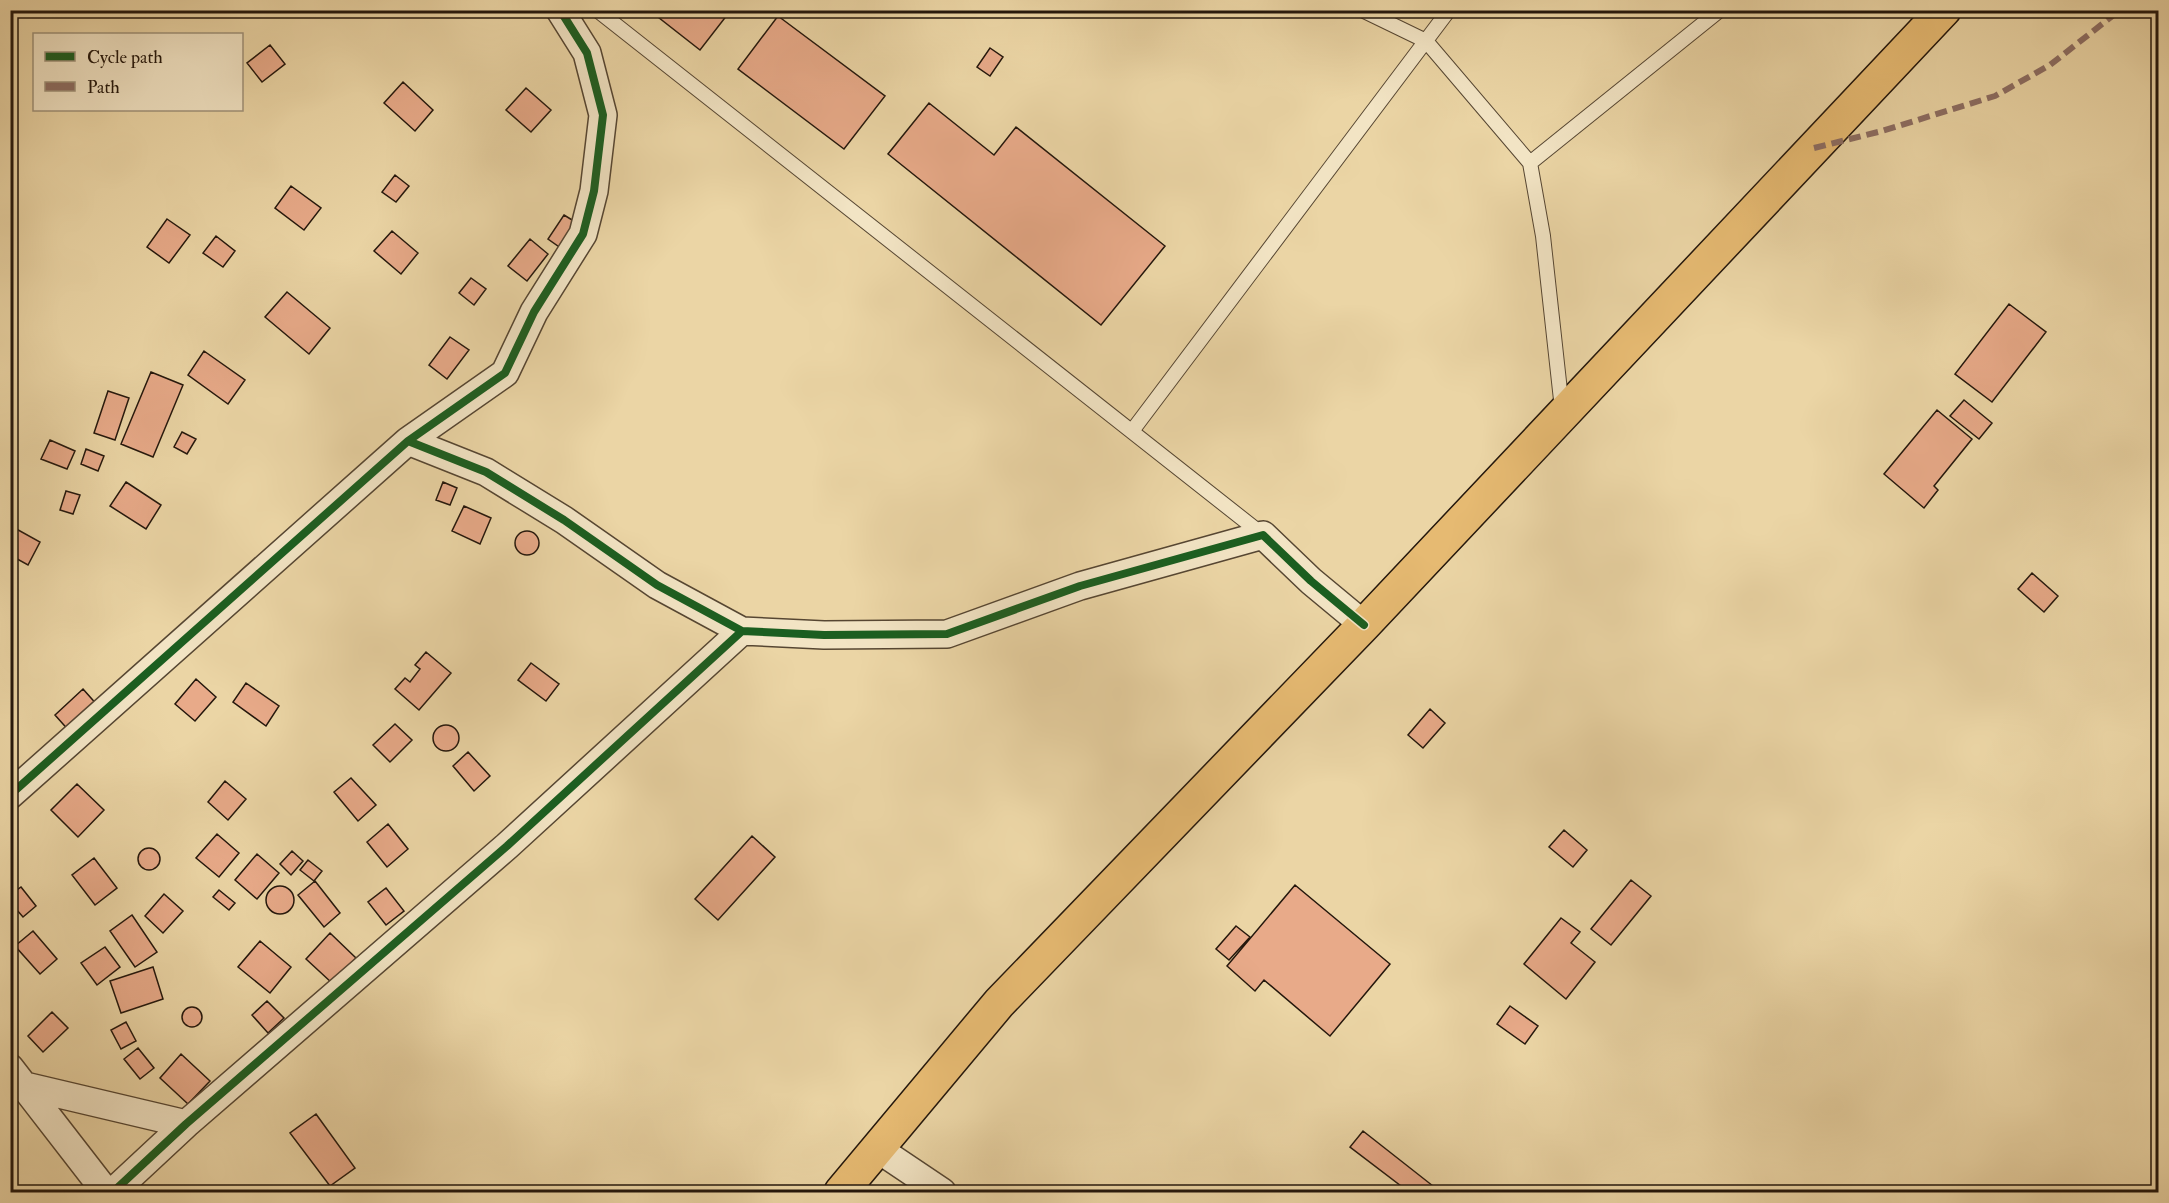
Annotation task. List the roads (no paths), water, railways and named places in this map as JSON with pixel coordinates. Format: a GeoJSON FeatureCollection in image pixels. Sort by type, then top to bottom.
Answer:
{"type":"FeatureCollection","features":[{"type":"Feature","properties":{"kind":"main road"},"geometry":{"type":"LineString","coordinates":[[841,1192],[999,1003],[1364,625],[1944,10]]}},
{"type":"Feature","properties":{"kind":"street"},"geometry":{"type":"LineString","coordinates":[[10,795],[408,441],[505,373],[534,312],[583,234],[594,192],[603,115],[587,53],[560,10]]}},
{"type":"Feature","properties":{"kind":"street"},"geometry":{"type":"LineString","coordinates":[[408,441],[486,472],[564,520],[657,585],[742,631],[824,636],[947,634],[1080,586],[1263,535],[1311,581],[1364,625]]}},
{"type":"Feature","properties":{"kind":"street"},"geometry":{"type":"LineString","coordinates":[[113,1192],[186,1124],[507,846],[742,631]]}},
{"type":"Feature","properties":{"kind":"street"},"geometry":{"type":"LineString","coordinates":[[18,1077],[186,1124]]}},
{"type":"Feature","properties":{"kind":"street"},"geometry":{"type":"LineString","coordinates":[[18,1077],[105,1192]]}},
{"type":"Feature","properties":{"kind":"street"},"geometry":{"type":"LineString","coordinates":[[878,1149],[942,1192]]}},
{"type":"Feature","properties":{"kind":"lane"},"geometry":{"type":"LineString","coordinates":[[1131,431],[1449,10]]}},
{"type":"Feature","properties":{"kind":"lane"},"geometry":{"type":"LineString","coordinates":[[1530,164],[1720,10]]}},
{"type":"Feature","properties":{"kind":"lane"},"geometry":{"type":"LineString","coordinates":[[1365,11],[1426,41],[1530,164],[1543,236],[1563,414]]}},
{"type":"Feature","properties":{"kind":"lane"},"geometry":{"type":"LineString","coordinates":[[603,12],[1263,535]]}}]}
